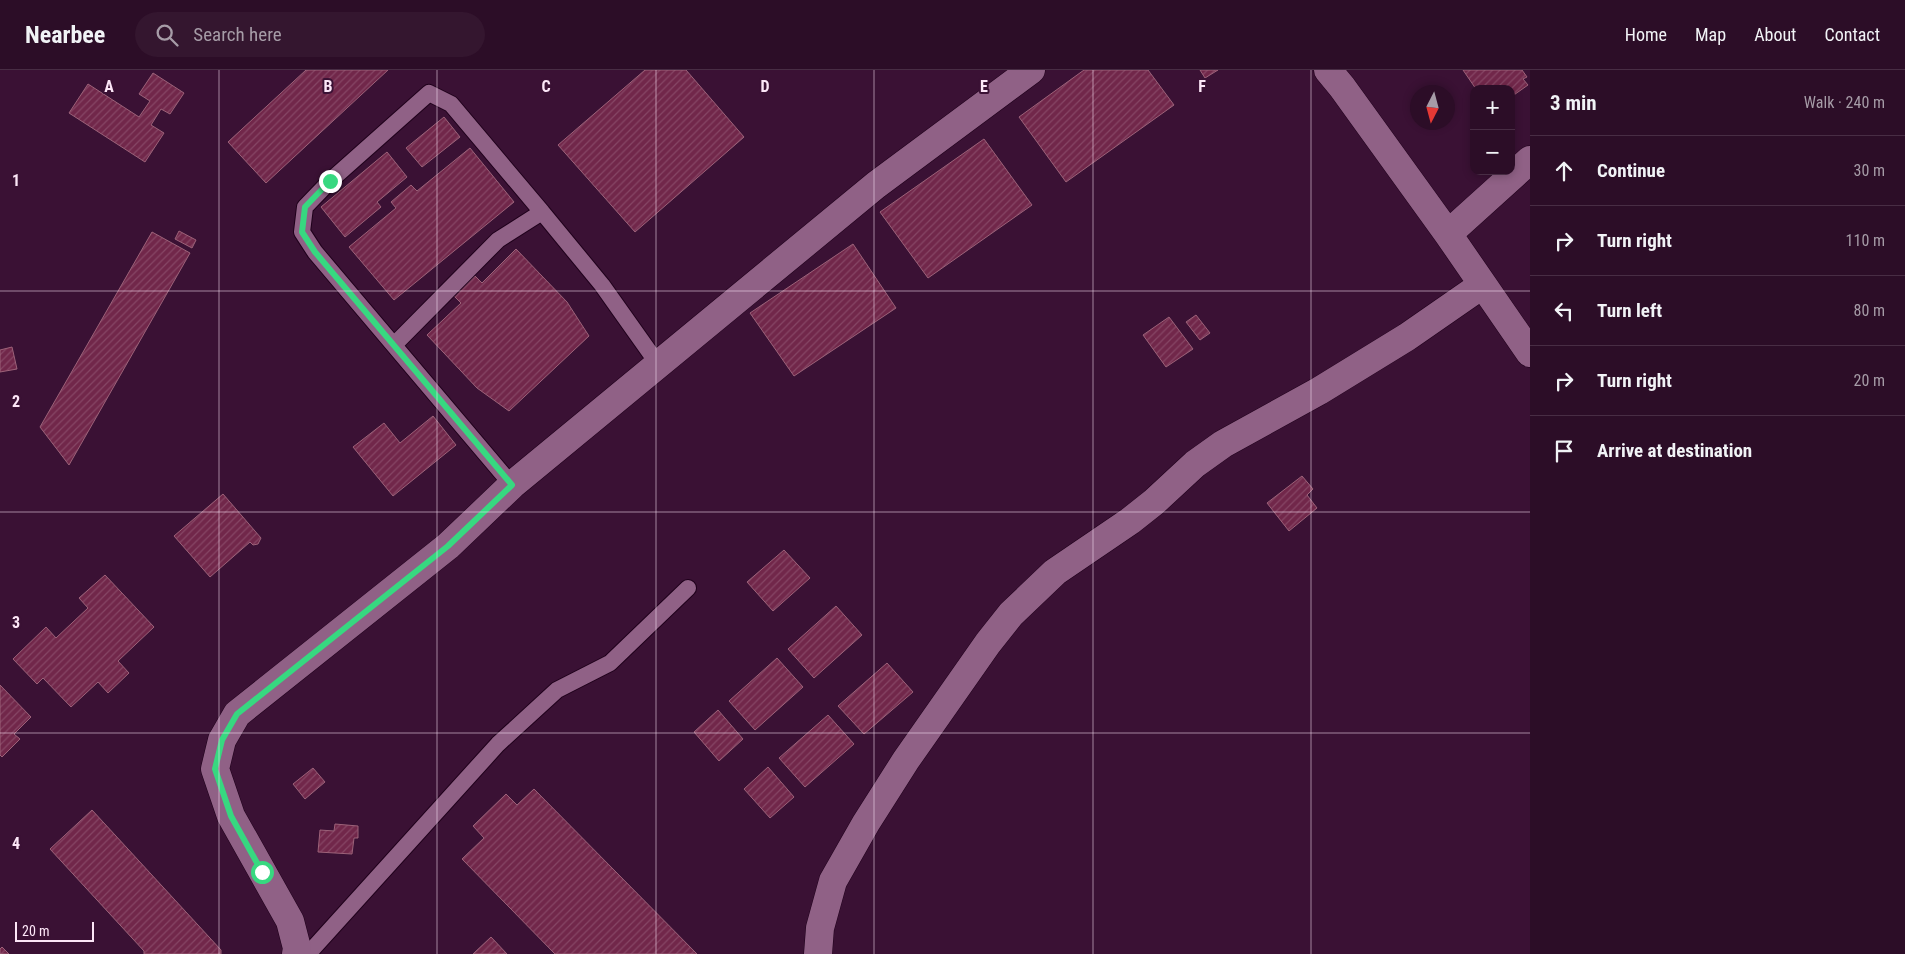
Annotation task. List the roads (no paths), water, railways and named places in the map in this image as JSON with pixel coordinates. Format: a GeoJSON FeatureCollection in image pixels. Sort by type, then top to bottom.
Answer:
{"type":"FeatureCollection","features":[{"type":"Feature","properties":{"kind":"street"},"geometry":{"type":"LineString","coordinates":[[296,954],[297,948],[290,921],[231,816],[215,769],[222,740],[237,714],[448,546],[512,485],[876,185],[1031,70]]}},
{"type":"Feature","properties":{"kind":"street"},"geometry":{"type":"LineString","coordinates":[[1328,70],[1342,86],[1530,352]]}},
{"type":"Feature","properties":{"kind":"street"},"geometry":{"type":"LineString","coordinates":[[1448,234],[1530,160]]}},
{"type":"Feature","properties":{"kind":"street"},"geometry":{"type":"LineString","coordinates":[[818,954],[820,928],[833,881],[866,823],[906,760],[988,643],[1012,614],[1055,572],[1130,521],[1196,464],[1223,444],[1319,391],[1408,337],[1482,284]]}},
{"type":"Feature","properties":{"kind":"lane"},"geometry":{"type":"LineString","coordinates":[[512,485],[315,252],[302,232],[305,207],[330,181],[430,93],[451,104],[542,212],[602,285],[658,364]]}},
{"type":"Feature","properties":{"kind":"lane"},"geometry":{"type":"LineString","coordinates":[[394,344],[498,240],[542,212]]}},
{"type":"Feature","properties":{"kind":"lane"},"geometry":{"type":"LineString","coordinates":[[308,954],[498,744],[557,690],[610,662],[688,588]]}}]}
